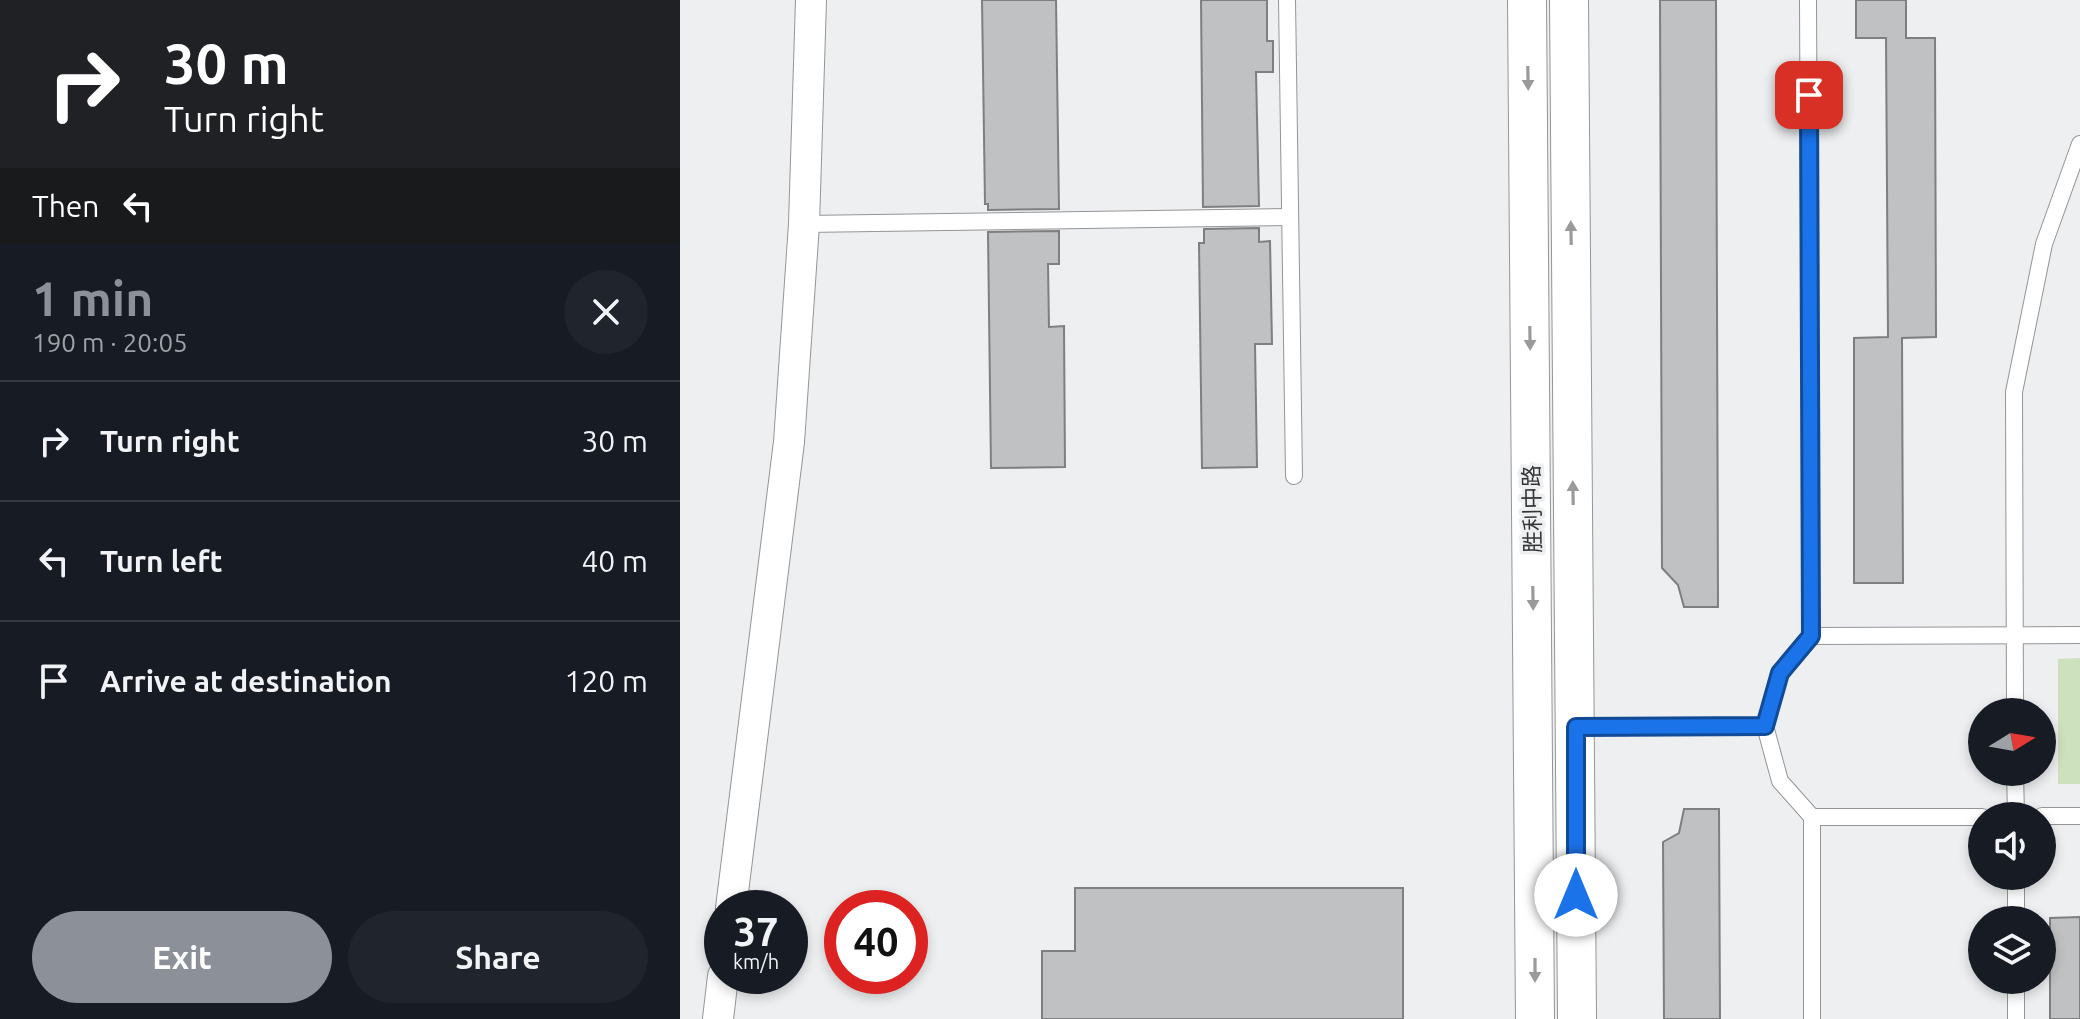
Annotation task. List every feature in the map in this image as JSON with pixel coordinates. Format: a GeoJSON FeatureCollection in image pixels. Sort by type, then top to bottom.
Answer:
{"type":"FeatureCollection","features":[{"type":"Feature","properties":{"kind":"street"},"geometry":{"type":"LineString","coordinates":[[733,890],[789,442],[804,224],[811,0]]}},
{"type":"Feature","properties":{"kind":"street","name":"胜利中路"},"geometry":{"type":"LineString","coordinates":[[1527,0],[1535,1019]]}},
{"type":"Feature","properties":{"kind":"street","name":"胜利中路"},"geometry":{"type":"LineString","coordinates":[[1569,0],[1577,1019]]}},
{"type":"Feature","properties":{"kind":"street"},"geometry":{"type":"LineString","coordinates":[[718,1019],[721,994]]}},
{"type":"Feature","properties":{"kind":"lane"},"geometry":{"type":"LineString","coordinates":[[1287,0],[1294,476]]}},
{"type":"Feature","properties":{"kind":"lane"},"geometry":{"type":"LineString","coordinates":[[1808,0],[1811,636],[1780,673],[1765,726],[1780,781],[1812,817],[1812,1019]]}},
{"type":"Feature","properties":{"kind":"lane"},"geometry":{"type":"LineString","coordinates":[[2015,698],[2014,392],[2044,244],[2080,144]]}},
{"type":"Feature","properties":{"kind":"lane"},"geometry":{"type":"LineString","coordinates":[[804,224],[1290,217]]}},
{"type":"Feature","properties":{"kind":"lane"},"geometry":{"type":"LineString","coordinates":[[1811,636],[2080,635]]}},
{"type":"Feature","properties":{"kind":"lane"},"geometry":{"type":"LineString","coordinates":[[1576,727],[1765,726]]}},
{"type":"Feature","properties":{"kind":"lane"},"geometry":{"type":"LineString","coordinates":[[2056,816],[2080,816]]}},
{"type":"Feature","properties":{"kind":"lane"},"geometry":{"type":"LineString","coordinates":[[1812,817],[1968,817]]}},
{"type":"Feature","properties":{"kind":"lane"},"geometry":{"type":"LineString","coordinates":[[2016,994],[2016,1019]]}},
{"type":"Feature","properties":{"kind":"green space"},"geometry":{"type":"Polygon","coordinates":[[[2080,658],[2080,784],[2058,784],[2058,659],[2080,658]]]}},
{"type":"Feature","properties":{"kind":"building"},"geometry":{"type":"Polygon","coordinates":[[[982,0],[1056,0],[1059,209],[988,210],[988,204],[985,204],[982,0]]]}},
{"type":"Feature","properties":{"kind":"building"},"geometry":{"type":"Polygon","coordinates":[[[1201,0],[1267,0],[1267,41],[1273,41],[1273,72],[1256,72],[1259,206],[1203,207],[1201,0]]]}},
{"type":"Feature","properties":{"kind":"building"},"geometry":{"type":"Polygon","coordinates":[[[1660,0],[1716,0],[1718,607],[1684,607],[1678,585],[1662,568],[1660,0]]]}},
{"type":"Feature","properties":{"kind":"building"},"geometry":{"type":"Polygon","coordinates":[[[1856,0],[1906,0],[1906,38],[1935,38],[1936,337],[1902,338],[1903,583],[1854,583],[1854,338],[1888,337],[1886,38],[1856,38],[1856,0]]]}},
{"type":"Feature","properties":{"kind":"building"},"geometry":{"type":"Polygon","coordinates":[[[1259,228],[1259,242],[1270,241],[1272,344],[1255,344],[1257,467],[1202,468],[1199,243],[1204,243],[1204,229],[1259,228]]]}},
{"type":"Feature","properties":{"kind":"building"},"geometry":{"type":"Polygon","coordinates":[[[1059,231],[1059,264],[1048,264],[1049,327],[1064,326],[1065,467],[991,468],[988,232],[1059,231]]]}},
{"type":"Feature","properties":{"kind":"building"},"geometry":{"type":"Polygon","coordinates":[[[1684,809],[1719,809],[1720,1019],[1664,1019],[1663,842],[1679,833],[1684,809]]]}},
{"type":"Feature","properties":{"kind":"building"},"geometry":{"type":"Polygon","coordinates":[[[1075,888],[1403,888],[1403,1019],[1042,1019],[1042,951],[1075,951],[1075,888]]]}},
{"type":"Feature","properties":{"kind":"building"},"geometry":{"type":"Polygon","coordinates":[[[2080,917],[2080,1019],[2050,1019],[2050,994],[2056,994],[2056,918],[2080,917]]]}},
{"type":"Feature","properties":{"kind":"route"},"geometry":{"type":"LineString","coordinates":[[1576,895],[1576,727],[1765,726],[1780,673],[1811,636],[1809,95]]}}]}
